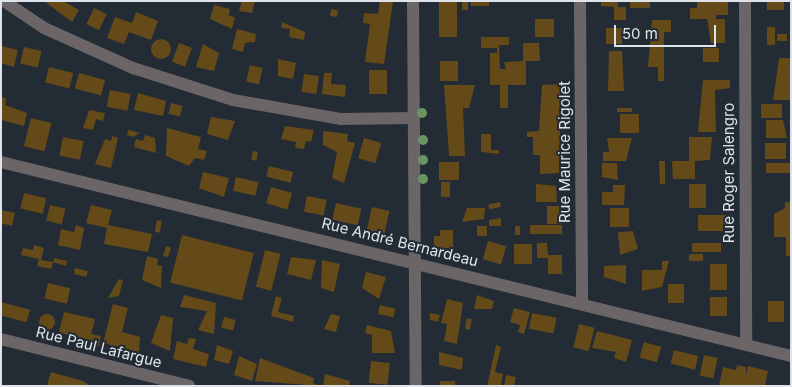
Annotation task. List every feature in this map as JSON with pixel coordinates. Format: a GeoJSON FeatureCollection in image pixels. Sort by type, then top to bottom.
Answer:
{"type":"FeatureCollection","features":[{"type":"Feature","properties":{"kind":"street"},"geometry":{"type":"LineString","coordinates":[[4,1],[44,28],[132,68],[233,100],[342,118],[414,118]]}},
{"type":"Feature","properties":{"kind":"street"},"geometry":{"type":"LineString","coordinates":[[413,1],[416,386]]}},
{"type":"Feature","properties":{"kind":"street","name":"Rue Maurice Rigolet"},"geometry":{"type":"LineString","coordinates":[[580,1],[582,303]]}},
{"type":"Feature","properties":{"kind":"street","name":"Rue Roger Salengro"},"geometry":{"type":"LineString","coordinates":[[745,1],[746,345]]}},
{"type":"Feature","properties":{"kind":"street","name":"Rue André Bernardeau"},"geometry":{"type":"LineString","coordinates":[[1,162],[582,303],[791,356]]}},
{"type":"Feature","properties":{"kind":"street","name":"Rue Paul Lafargue"},"geometry":{"type":"LineString","coordinates":[[1,339],[189,386]]}},
{"type":"Feature","properties":{"kind":"building"},"geometry":{"type":"Polygon","coordinates":[[[44,1],[63,1],[79,10],[72,22],[44,1]]]}},
{"type":"Feature","properties":{"kind":"building"},"geometry":{"type":"Polygon","coordinates":[[[242,1],[255,1],[252,13],[239,11],[242,1]]]}},
{"type":"Feature","properties":{"kind":"building"},"geometry":{"type":"Polygon","coordinates":[[[380,1],[393,2],[384,64],[365,62],[370,24],[363,23],[364,13],[378,14],[380,1]]]}},
{"type":"Feature","properties":{"kind":"building"},"geometry":{"type":"Polygon","coordinates":[[[439,1],[457,1],[457,37],[439,37],[439,1]]]}},
{"type":"Feature","properties":{"kind":"building"},"geometry":{"type":"Polygon","coordinates":[[[462,1],[468,1],[468,10],[462,10],[462,1]]]}},
{"type":"Feature","properties":{"kind":"building"},"geometry":{"type":"Polygon","coordinates":[[[471,1],[489,1],[489,6],[471,6],[471,1]]]}},
{"type":"Feature","properties":{"kind":"building"},"geometry":{"type":"Polygon","coordinates":[[[601,1],[618,1],[618,7],[626,7],[626,20],[614,20],[614,7],[601,6],[601,1]]]}},
{"type":"Feature","properties":{"kind":"building"},"geometry":{"type":"Polygon","coordinates":[[[630,1],[650,1],[650,8],[630,8],[630,1]]]}},
{"type":"Feature","properties":{"kind":"building"},"geometry":{"type":"Polygon","coordinates":[[[697,1],[728,1],[728,15],[716,15],[716,19],[725,19],[725,43],[711,43],[707,19],[690,19],[690,8],[697,8],[697,1]]]}},
{"type":"Feature","properties":{"kind":"building"},"geometry":{"type":"Polygon","coordinates":[[[767,2],[784,2],[784,10],[767,10],[767,2]]]}},
{"type":"Feature","properties":{"kind":"building"},"geometry":{"type":"Polygon","coordinates":[[[214,5],[230,9],[229,16],[235,17],[232,29],[210,19],[214,5]]]}},
{"type":"Feature","properties":{"kind":"building"},"geometry":{"type":"Polygon","coordinates":[[[94,8],[107,14],[99,30],[86,24],[94,8]]]}},
{"type":"Feature","properties":{"kind":"building"},"geometry":{"type":"Polygon","coordinates":[[[331,9],[338,10],[337,17],[330,16],[331,9]]]}},
{"type":"Feature","properties":{"kind":"building"},"geometry":{"type":"Polygon","coordinates":[[[136,12],[158,21],[151,40],[129,32],[124,44],[107,38],[115,17],[132,23],[136,12]]]}},
{"type":"Feature","properties":{"kind":"building"},"geometry":{"type":"Polygon","coordinates":[[[535,19],[554,19],[554,37],[535,37],[535,19]]]}},
{"type":"Feature","properties":{"kind":"building"},"geometry":{"type":"Polygon","coordinates":[[[652,20],[671,20],[671,32],[664,32],[664,81],[658,81],[658,67],[648,67],[652,20]]]}},
{"type":"Feature","properties":{"kind":"building"},"geometry":{"type":"Polygon","coordinates":[[[282,22],[305,32],[304,40],[289,37],[290,29],[281,28],[282,22]]]}},
{"type":"Feature","properties":{"kind":"building"},"geometry":{"type":"Polygon","coordinates":[[[767,27],[775,27],[775,45],[767,45],[767,27]]]}},
{"type":"Feature","properties":{"kind":"building"},"geometry":{"type":"Polygon","coordinates":[[[606,28],[622,28],[622,44],[606,44],[606,28]]]}},
{"type":"Feature","properties":{"kind":"building"},"geometry":{"type":"Polygon","coordinates":[[[237,29],[256,34],[255,42],[245,43],[243,52],[232,49],[237,29]]]}},
{"type":"Feature","properties":{"kind":"building"},"geometry":{"type":"Polygon","coordinates":[[[777,34],[787,34],[787,41],[777,41],[777,34]]]}},
{"type":"Feature","properties":{"kind":"building"},"geometry":{"type":"Polygon","coordinates":[[[481,37],[509,37],[509,45],[499,45],[500,69],[506,69],[504,62],[523,61],[523,43],[539,43],[540,61],[526,61],[526,85],[508,85],[508,108],[500,108],[500,85],[490,85],[490,53],[497,53],[497,48],[481,48],[481,37]]]}},
{"type":"Feature","properties":{"kind":"building"},"geometry":{"type":"Polygon","coordinates":[[[161,39],[168,42],[171,49],[168,56],[161,59],[154,56],[151,49],[154,42],[161,39]]]}},
{"type":"Feature","properties":{"kind":"building"},"geometry":{"type":"Polygon","coordinates":[[[179,43],[192,48],[185,67],[172,62],[179,43]]]}},
{"type":"Feature","properties":{"kind":"building"},"geometry":{"type":"Polygon","coordinates":[[[203,44],[219,53],[214,71],[196,67],[203,44]]]}},
{"type":"Feature","properties":{"kind":"building"},"geometry":{"type":"Polygon","coordinates":[[[1,46],[18,50],[14,67],[1,63],[1,46]]]}},
{"type":"Feature","properties":{"kind":"building"},"geometry":{"type":"Polygon","coordinates":[[[24,47],[42,51],[38,68],[20,64],[24,47]]]}},
{"type":"Feature","properties":{"kind":"building"},"geometry":{"type":"Polygon","coordinates":[[[703,48],[719,48],[719,62],[703,62],[703,48]]]}},
{"type":"Feature","properties":{"kind":"building"},"geometry":{"type":"Polygon","coordinates":[[[609,51],[622,51],[624,91],[608,91],[609,51]]]}},
{"type":"Feature","properties":{"kind":"building"},"geometry":{"type":"Polygon","coordinates":[[[779,58],[791,58],[791,100],[773,100],[779,58]]]}},
{"type":"Feature","properties":{"kind":"building"},"geometry":{"type":"Polygon","coordinates":[[[278,59],[296,63],[293,79],[278,76],[278,59]]]}},
{"type":"Feature","properties":{"kind":"building"},"geometry":{"type":"Polygon","coordinates":[[[440,61],[458,61],[458,81],[440,81],[440,61]]]}},
{"type":"Feature","properties":{"kind":"building"},"geometry":{"type":"Polygon","coordinates":[[[250,65],[263,68],[259,84],[246,82],[250,65]]]}},
{"type":"Feature","properties":{"kind":"building"},"geometry":{"type":"Polygon","coordinates":[[[49,67],[73,73],[69,89],[45,83],[49,67]]]}},
{"type":"Feature","properties":{"kind":"building"},"geometry":{"type":"Polygon","coordinates":[[[369,70],[387,70],[387,94],[369,94],[369,70]]]}},
{"type":"Feature","properties":{"kind":"building"},"geometry":{"type":"Polygon","coordinates":[[[79,73],[105,80],[101,95],[75,88],[79,73]]]}},
{"type":"Feature","properties":{"kind":"building"},"geometry":{"type":"Polygon","coordinates":[[[324,73],[332,73],[331,84],[346,85],[345,97],[322,94],[324,73]]]}},
{"type":"Feature","properties":{"kind":"building"},"geometry":{"type":"Polygon","coordinates":[[[304,74],[319,76],[316,94],[301,92],[304,74]]]}},
{"type":"Feature","properties":{"kind":"building"},"geometry":{"type":"Polygon","coordinates":[[[703,80],[730,80],[730,88],[715,90],[716,132],[698,132],[703,80]]]}},
{"type":"Feature","properties":{"kind":"building"},"geometry":{"type":"Polygon","coordinates":[[[561,84],[559,173],[540,174],[540,155],[533,155],[533,137],[527,137],[527,132],[539,131],[542,85],[561,84]]]}},
{"type":"Feature","properties":{"kind":"building"},"geometry":{"type":"Polygon","coordinates":[[[444,85],[475,85],[469,108],[463,108],[465,156],[449,156],[444,85]]]}},
{"type":"Feature","properties":{"kind":"building"},"geometry":{"type":"Polygon","coordinates":[[[110,90],[131,94],[127,111],[107,107],[110,90]]]}},
{"type":"Feature","properties":{"kind":"building"},"geometry":{"type":"Polygon","coordinates":[[[138,93],[166,101],[163,116],[134,110],[138,93]]]}},
{"type":"Feature","properties":{"kind":"building"},"geometry":{"type":"Polygon","coordinates":[[[1,97],[6,98],[5,105],[27,113],[24,126],[1,120],[1,97]]]}},
{"type":"Feature","properties":{"kind":"building"},"geometry":{"type":"Polygon","coordinates":[[[171,103],[183,106],[180,117],[168,114],[171,103]]]}},
{"type":"Feature","properties":{"kind":"building"},"geometry":{"type":"Polygon","coordinates":[[[761,104],[782,104],[782,118],[761,118],[761,104]]]}},
{"type":"Feature","properties":{"kind":"building"},"geometry":{"type":"Polygon","coordinates":[[[617,108],[632,108],[632,112],[617,112],[617,108]]]}},
{"type":"Feature","properties":{"kind":"building"},"geometry":{"type":"Polygon","coordinates":[[[89,110],[105,113],[103,121],[96,119],[93,130],[83,128],[89,110]]]}},
{"type":"Feature","properties":{"kind":"building"},"geometry":{"type":"Polygon","coordinates":[[[620,114],[639,114],[639,133],[620,133],[620,114]]]}},
{"type":"Feature","properties":{"kind":"building"},"geometry":{"type":"Polygon","coordinates":[[[211,117],[235,121],[228,140],[207,134],[211,117]]]}},
{"type":"Feature","properties":{"kind":"building"},"geometry":{"type":"Polygon","coordinates":[[[31,118],[51,123],[44,151],[24,146],[31,118]]]}},
{"type":"Feature","properties":{"kind":"building"},"geometry":{"type":"Polygon","coordinates":[[[766,120],[783,120],[787,138],[766,138],[766,120]]]}},
{"type":"Feature","properties":{"kind":"building"},"geometry":{"type":"Polygon","coordinates":[[[285,126],[314,130],[311,142],[306,141],[304,149],[295,148],[296,142],[281,139],[285,126]]]}},
{"type":"Feature","properties":{"kind":"building"},"geometry":{"type":"Polygon","coordinates":[[[167,128],[201,137],[198,149],[207,151],[204,160],[195,158],[189,166],[166,156],[167,128]]]}},
{"type":"Feature","properties":{"kind":"building"},"geometry":{"type":"Polygon","coordinates":[[[128,130],[140,133],[133,137],[127,135],[128,130]]]}},
{"type":"Feature","properties":{"kind":"building"},"geometry":{"type":"Polygon","coordinates":[[[323,131],[348,134],[347,141],[355,143],[344,183],[332,178],[337,152],[323,145],[323,131]]]}},
{"type":"Feature","properties":{"kind":"building"},"geometry":{"type":"Polygon","coordinates":[[[481,134],[491,134],[491,150],[499,150],[499,154],[481,152],[481,134]]]}},
{"type":"Feature","properties":{"kind":"building"},"geometry":{"type":"Polygon","coordinates":[[[145,135],[155,138],[156,153],[134,147],[136,139],[143,141],[145,135]]]}},
{"type":"Feature","properties":{"kind":"building"},"geometry":{"type":"Polygon","coordinates":[[[112,136],[118,138],[111,168],[95,164],[105,139],[111,141],[112,136]]]}},
{"type":"Feature","properties":{"kind":"building"},"geometry":{"type":"Polygon","coordinates":[[[63,137],[84,141],[80,160],[59,156],[63,137]]]}},
{"type":"Feature","properties":{"kind":"building"},"geometry":{"type":"Polygon","coordinates":[[[689,137],[712,137],[710,160],[695,161],[695,179],[673,179],[672,161],[689,161],[689,137]]]}},
{"type":"Feature","properties":{"kind":"building"},"geometry":{"type":"Polygon","coordinates":[[[364,138],[381,143],[376,163],[358,158],[364,138]]]}},
{"type":"Feature","properties":{"kind":"building"},"geometry":{"type":"Polygon","coordinates":[[[607,138],[632,138],[626,161],[603,161],[603,152],[609,152],[607,138]]]}},
{"type":"Feature","properties":{"kind":"building"},"geometry":{"type":"Polygon","coordinates":[[[765,143],[786,143],[786,159],[765,159],[765,143]]]}},
{"type":"Feature","properties":{"kind":"building"},"geometry":{"type":"Polygon","coordinates":[[[253,151],[258,152],[256,161],[251,160],[253,151]]]}},
{"type":"Feature","properties":{"kind":"building"},"geometry":{"type":"Polygon","coordinates":[[[659,161],[665,161],[665,184],[660,184],[659,161]]]}},
{"type":"Feature","properties":{"kind":"building"},"geometry":{"type":"Polygon","coordinates":[[[439,162],[459,162],[459,180],[439,180],[439,162]]]}},
{"type":"Feature","properties":{"kind":"building"},"geometry":{"type":"Polygon","coordinates":[[[602,163],[617,163],[618,180],[602,177],[602,163]]]}},
{"type":"Feature","properties":{"kind":"building"},"geometry":{"type":"Polygon","coordinates":[[[766,163],[791,163],[791,173],[766,173],[766,163]]]}},
{"type":"Feature","properties":{"kind":"building"},"geometry":{"type":"Polygon","coordinates":[[[269,166],[293,172],[291,183],[266,177],[269,166]]]}},
{"type":"Feature","properties":{"kind":"building"},"geometry":{"type":"Polygon","coordinates":[[[203,172],[229,178],[224,197],[199,188],[203,172]]]}},
{"type":"Feature","properties":{"kind":"building"},"geometry":{"type":"Polygon","coordinates":[[[236,177],[258,182],[255,196],[233,191],[236,177]]]}},
{"type":"Feature","properties":{"kind":"building"},"geometry":{"type":"Polygon","coordinates":[[[441,182],[450,182],[450,197],[441,197],[441,182]]]}},
{"type":"Feature","properties":{"kind":"building"},"geometry":{"type":"Polygon","coordinates":[[[536,184],[556,186],[557,202],[536,202],[536,184]]]}},
{"type":"Feature","properties":{"kind":"building"},"geometry":{"type":"Polygon","coordinates":[[[689,184],[706,184],[706,208],[689,208],[689,184]]]}},
{"type":"Feature","properties":{"kind":"building"},"geometry":{"type":"Polygon","coordinates":[[[613,185],[625,185],[624,205],[602,205],[602,192],[613,192],[613,185]]]}},
{"type":"Feature","properties":{"kind":"building"},"geometry":{"type":"Polygon","coordinates":[[[271,187],[292,193],[287,209],[266,203],[271,187]]]}},
{"type":"Feature","properties":{"kind":"building"},"geometry":{"type":"Polygon","coordinates":[[[24,193],[46,198],[43,214],[20,209],[24,193]]]}},
{"type":"Feature","properties":{"kind":"building"},"geometry":{"type":"Polygon","coordinates":[[[307,196],[327,200],[324,216],[304,212],[307,196]]]}},
{"type":"Feature","properties":{"kind":"building"},"geometry":{"type":"Polygon","coordinates":[[[500,202],[501,207],[489,209],[488,204],[500,202]]]}},
{"type":"Feature","properties":{"kind":"building"},"geometry":{"type":"Polygon","coordinates":[[[785,202],[791,202],[791,256],[786,256],[786,237],[774,237],[774,214],[785,208],[785,202]]]}},
{"type":"Feature","properties":{"kind":"building"},"geometry":{"type":"Polygon","coordinates":[[[336,203],[361,209],[358,225],[332,220],[336,203]]]}},
{"type":"Feature","properties":{"kind":"building"},"geometry":{"type":"Polygon","coordinates":[[[50,205],[66,209],[62,224],[46,221],[50,205]]]}},
{"type":"Feature","properties":{"kind":"building"},"geometry":{"type":"Polygon","coordinates":[[[91,205],[112,210],[108,225],[152,234],[148,252],[104,244],[107,228],[86,223],[91,205]]]}},
{"type":"Feature","properties":{"kind":"building"},"geometry":{"type":"Polygon","coordinates":[[[547,206],[562,206],[562,224],[547,224],[547,206]]]}},
{"type":"Feature","properties":{"kind":"building"},"geometry":{"type":"Polygon","coordinates":[[[372,207],[390,211],[384,234],[367,230],[372,207]]]}},
{"type":"Feature","properties":{"kind":"building"},"geometry":{"type":"Polygon","coordinates":[[[467,208],[485,208],[484,219],[462,222],[467,208]]]}},
{"type":"Feature","properties":{"kind":"building"},"geometry":{"type":"Polygon","coordinates":[[[610,208],[629,208],[629,227],[610,227],[610,208]]]}},
{"type":"Feature","properties":{"kind":"building"},"geometry":{"type":"Polygon","coordinates":[[[1,210],[15,213],[12,226],[1,223],[1,210]]]}},
{"type":"Feature","properties":{"kind":"building"},"geometry":{"type":"Polygon","coordinates":[[[698,215],[726,215],[726,231],[698,231],[698,215]]]}},
{"type":"Feature","properties":{"kind":"building"},"geometry":{"type":"Polygon","coordinates":[[[501,218],[501,226],[489,226],[489,220],[501,218]]]}},
{"type":"Feature","properties":{"kind":"building"},"geometry":{"type":"Polygon","coordinates":[[[157,220],[162,221],[160,233],[155,232],[157,220]]]}},
{"type":"Feature","properties":{"kind":"building"},"geometry":{"type":"Polygon","coordinates":[[[76,225],[84,228],[80,250],[58,245],[61,229],[74,232],[76,225]]]}},
{"type":"Feature","properties":{"kind":"building"},"geometry":{"type":"Polygon","coordinates":[[[530,225],[562,225],[562,234],[530,234],[530,225]]]}},
{"type":"Feature","properties":{"kind":"building"},"geometry":{"type":"Polygon","coordinates":[[[477,226],[487,226],[487,236],[477,236],[477,226]]]}},
{"type":"Feature","properties":{"kind":"building"},"geometry":{"type":"Polygon","coordinates":[[[515,226],[520,226],[520,235],[515,235],[515,226]]]}},
{"type":"Feature","properties":{"kind":"building"},"geometry":{"type":"Polygon","coordinates":[[[440,230],[453,230],[453,248],[434,248],[434,236],[440,236],[440,230]]]}},
{"type":"Feature","properties":{"kind":"building"},"geometry":{"type":"Polygon","coordinates":[[[633,231],[638,249],[620,255],[618,232],[633,231]]]}},
{"type":"Feature","properties":{"kind":"building"},"geometry":{"type":"Polygon","coordinates":[[[182,235],[254,253],[242,300],[170,283],[182,235]]]}},
{"type":"Feature","properties":{"kind":"building"},"geometry":{"type":"Polygon","coordinates":[[[488,241],[506,246],[501,265],[483,259],[488,241]]]}},
{"type":"Feature","properties":{"kind":"building"},"geometry":{"type":"Polygon","coordinates":[[[537,243],[547,243],[548,255],[562,255],[562,274],[548,274],[548,258],[537,258],[537,243]]]}},
{"type":"Feature","properties":{"kind":"building"},"geometry":{"type":"Polygon","coordinates":[[[692,243],[721,243],[721,252],[692,252],[692,243]]]}},
{"type":"Feature","properties":{"kind":"building"},"geometry":{"type":"Polygon","coordinates":[[[514,244],[532,244],[532,264],[514,264],[514,244]]]}},
{"type":"Feature","properties":{"kind":"building"},"geometry":{"type":"Polygon","coordinates":[[[34,245],[44,248],[41,260],[53,262],[51,269],[37,266],[39,259],[21,255],[23,248],[33,250],[34,245]]]}},
{"type":"Feature","properties":{"kind":"building"},"geometry":{"type":"Polygon","coordinates":[[[166,246],[171,248],[168,257],[163,256],[166,246]]]}},
{"type":"Feature","properties":{"kind":"building"},"geometry":{"type":"Polygon","coordinates":[[[265,250],[281,254],[271,291],[256,287],[265,250]]]}},
{"type":"Feature","properties":{"kind":"building"},"geometry":{"type":"Polygon","coordinates":[[[689,254],[703,254],[703,261],[689,261],[689,254]]]}},
{"type":"Feature","properties":{"kind":"building"},"geometry":{"type":"Polygon","coordinates":[[[147,256],[158,259],[157,265],[162,266],[161,288],[142,280],[147,256]]]}},
{"type":"Feature","properties":{"kind":"building"},"geometry":{"type":"Polygon","coordinates":[[[291,257],[316,260],[311,280],[287,274],[291,257]]]}},
{"type":"Feature","properties":{"kind":"building"},"geometry":{"type":"Polygon","coordinates":[[[54,258],[67,261],[66,266],[53,262],[54,258]]]}},
{"type":"Feature","properties":{"kind":"building"},"geometry":{"type":"Polygon","coordinates":[[[322,260],[340,264],[334,292],[321,288],[322,260]]]}},
{"type":"Feature","properties":{"kind":"building"},"geometry":{"type":"Polygon","coordinates":[[[662,261],[669,261],[662,287],[642,291],[642,270],[662,270],[662,261]]]}},
{"type":"Feature","properties":{"kind":"building"},"geometry":{"type":"Polygon","coordinates":[[[710,264],[727,264],[727,290],[710,290],[710,264]]]}},
{"type":"Feature","properties":{"kind":"building"},"geometry":{"type":"Polygon","coordinates":[[[626,265],[626,284],[604,277],[604,266],[626,265]]]}},
{"type":"Feature","properties":{"kind":"building"},"geometry":{"type":"Polygon","coordinates":[[[75,268],[88,271],[86,277],[74,274],[75,268]]]}},
{"type":"Feature","properties":{"kind":"building"},"geometry":{"type":"Polygon","coordinates":[[[366,272],[386,277],[379,299],[362,288],[366,272]]]}},
{"type":"Feature","properties":{"kind":"building"},"geometry":{"type":"Polygon","coordinates":[[[119,279],[123,280],[119,296],[108,298],[119,279]]]}},
{"type":"Feature","properties":{"kind":"building"},"geometry":{"type":"Polygon","coordinates":[[[48,283],[70,288],[67,304],[44,299],[48,283]]]}},
{"type":"Feature","properties":{"kind":"building"},"geometry":{"type":"Polygon","coordinates":[[[668,284],[684,284],[684,303],[668,303],[668,284]]]}},
{"type":"Feature","properties":{"kind":"building"},"geometry":{"type":"Polygon","coordinates":[[[184,295],[216,303],[214,334],[198,330],[207,311],[180,307],[184,295]]]}},
{"type":"Feature","properties":{"kind":"building"},"geometry":{"type":"Polygon","coordinates":[[[477,295],[494,301],[492,309],[474,309],[477,295]]]}},
{"type":"Feature","properties":{"kind":"building"},"geometry":{"type":"Polygon","coordinates":[[[276,296],[282,298],[278,312],[294,316],[293,322],[271,316],[276,296]]]}},
{"type":"Feature","properties":{"kind":"building"},"geometry":{"type":"Polygon","coordinates":[[[710,297],[727,297],[727,316],[710,316],[710,297]]]}},
{"type":"Feature","properties":{"kind":"building"},"geometry":{"type":"Polygon","coordinates":[[[447,299],[463,303],[457,344],[444,341],[447,324],[441,323],[447,299]]]}},
{"type":"Feature","properties":{"kind":"building"},"geometry":{"type":"Polygon","coordinates":[[[768,301],[784,301],[784,322],[768,322],[768,301]]]}},
{"type":"Feature","properties":{"kind":"building"},"geometry":{"type":"Polygon","coordinates":[[[1,302],[30,310],[27,322],[1,315],[1,302]]]}},
{"type":"Feature","properties":{"kind":"building"},"geometry":{"type":"Polygon","coordinates":[[[113,304],[128,308],[122,332],[140,337],[139,352],[103,343],[113,304]]]}},
{"type":"Feature","properties":{"kind":"building"},"geometry":{"type":"Polygon","coordinates":[[[380,305],[396,309],[393,318],[378,314],[380,305]]]}},
{"type":"Feature","properties":{"kind":"building"},"geometry":{"type":"Polygon","coordinates":[[[514,308],[530,312],[524,334],[518,332],[520,325],[510,322],[514,308]]]}},
{"type":"Feature","properties":{"kind":"building"},"geometry":{"type":"Polygon","coordinates":[[[64,312],[95,319],[91,334],[101,336],[99,346],[59,332],[64,312]]]}},
{"type":"Feature","properties":{"kind":"building"},"geometry":{"type":"Polygon","coordinates":[[[430,313],[440,315],[438,322],[430,320],[430,313]]]}},
{"type":"Feature","properties":{"kind":"building"},"geometry":{"type":"Polygon","coordinates":[[[532,313],[557,318],[553,333],[529,329],[532,313]]]}},
{"type":"Feature","properties":{"kind":"building"},"geometry":{"type":"Polygon","coordinates":[[[47,314],[53,316],[55,322],[53,328],[47,330],[41,328],[39,322],[41,316],[47,314]]]}},
{"type":"Feature","properties":{"kind":"building"},"geometry":{"type":"Polygon","coordinates":[[[331,314],[340,316],[336,332],[324,329],[331,314]]]}},
{"type":"Feature","properties":{"kind":"building"},"geometry":{"type":"Polygon","coordinates":[[[161,315],[173,318],[170,351],[151,343],[161,315]]]}},
{"type":"Feature","properties":{"kind":"building"},"geometry":{"type":"Polygon","coordinates":[[[224,317],[236,320],[233,331],[221,328],[224,317]]]}},
{"type":"Feature","properties":{"kind":"building"},"geometry":{"type":"Polygon","coordinates":[[[467,318],[472,319],[470,330],[465,329],[467,318]]]}},
{"type":"Feature","properties":{"kind":"building"},"geometry":{"type":"Polygon","coordinates":[[[579,324],[595,328],[589,351],[573,347],[579,324]]]}},
{"type":"Feature","properties":{"kind":"building"},"geometry":{"type":"Polygon","coordinates":[[[367,325],[391,331],[395,353],[372,353],[372,335],[365,333],[367,325]]]}},
{"type":"Feature","properties":{"kind":"building"},"geometry":{"type":"Polygon","coordinates":[[[597,331],[632,340],[626,362],[614,358],[616,352],[592,348],[597,331]]]}},
{"type":"Feature","properties":{"kind":"building"},"geometry":{"type":"Polygon","coordinates":[[[189,338],[196,339],[193,349],[209,354],[206,367],[173,359],[177,341],[187,344],[189,338]]]}},
{"type":"Feature","properties":{"kind":"building"},"geometry":{"type":"Polygon","coordinates":[[[644,342],[661,347],[657,362],[640,357],[644,342]]]}},
{"type":"Feature","properties":{"kind":"building"},"geometry":{"type":"Polygon","coordinates":[[[217,345],[233,351],[229,364],[214,360],[217,345]]]}},
{"type":"Feature","properties":{"kind":"building"},"geometry":{"type":"Polygon","coordinates":[[[496,345],[501,347],[495,372],[503,374],[501,386],[487,386],[496,345]]]}},
{"type":"Feature","properties":{"kind":"building"},"geometry":{"type":"Polygon","coordinates":[[[674,350],[698,356],[695,370],[671,364],[674,350]]]}},
{"type":"Feature","properties":{"kind":"building"},"geometry":{"type":"Polygon","coordinates":[[[439,352],[463,358],[462,370],[439,365],[439,352]]]}},
{"type":"Feature","properties":{"kind":"building"},"geometry":{"type":"Polygon","coordinates":[[[704,355],[718,358],[713,378],[700,376],[704,355]]]}},
{"type":"Feature","properties":{"kind":"building"},"geometry":{"type":"Polygon","coordinates":[[[239,356],[257,364],[252,381],[234,375],[239,356]]]}},
{"type":"Feature","properties":{"kind":"building"},"geometry":{"type":"Polygon","coordinates":[[[260,358],[314,378],[313,383],[320,386],[255,381],[260,358]]]}},
{"type":"Feature","properties":{"kind":"building"},"geometry":{"type":"Polygon","coordinates":[[[371,361],[390,363],[388,385],[369,383],[371,361]]]}},
{"type":"Feature","properties":{"kind":"building"},"geometry":{"type":"Polygon","coordinates":[[[737,365],[746,367],[746,375],[748,366],[768,371],[765,386],[719,386],[723,367],[736,370],[737,365]]]}},
{"type":"Feature","properties":{"kind":"building"},"geometry":{"type":"Polygon","coordinates":[[[51,372],[83,381],[91,386],[47,385],[51,372]]]}},
{"type":"Feature","properties":{"kind":"building"},"geometry":{"type":"Polygon","coordinates":[[[325,374],[350,381],[349,386],[323,386],[325,374]]]}},
{"type":"Feature","properties":{"kind":"building"},"geometry":{"type":"Polygon","coordinates":[[[506,375],[516,377],[514,386],[504,385],[506,375]]]}},
{"type":"Feature","properties":{"kind":"building"},"geometry":{"type":"Polygon","coordinates":[[[440,381],[455,381],[455,386],[440,386],[440,381]]]}}]}
